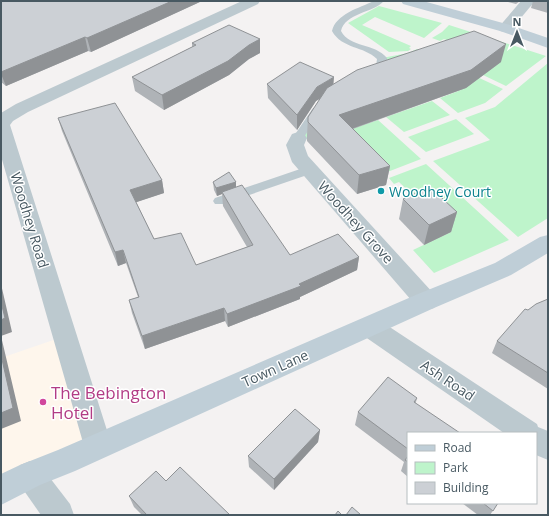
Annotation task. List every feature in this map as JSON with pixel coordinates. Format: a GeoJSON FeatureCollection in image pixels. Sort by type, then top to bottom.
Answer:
{"type":"FeatureCollection","features":[{"type":"Feature","properties":{"kind":"main road"},"geometry":{"type":"LineString","coordinates":[[408,1],[505,28],[548,43]]}},
{"type":"Feature","properties":{"kind":"main road"},"geometry":{"type":"LineString","coordinates":[[505,28],[548,35]]}},
{"type":"Feature","properties":{"kind":"main road","name":"Town Lane"},"geometry":{"type":"LineString","coordinates":[[1,490],[30,475],[370,327],[426,301],[503,269],[548,243]]}},
{"type":"Feature","properties":{"kind":"street","name":"Woodhey Road"},"geometry":{"type":"LineString","coordinates":[[98,446],[1,126],[7,117],[22,108],[253,1]]}},
{"type":"Feature","properties":{"kind":"street"},"geometry":{"type":"LineString","coordinates":[[505,28],[528,1]]}},
{"type":"Feature","properties":{"kind":"street","name":"Woodhey Grove"},"geometry":{"type":"LineString","coordinates":[[298,138],[295,145],[299,158],[426,301]]}},
{"type":"Feature","properties":{"kind":"street","name":"Ash Road"},"geometry":{"type":"LineString","coordinates":[[370,327],[526,432]]}},
{"type":"Feature","properties":{"kind":"street"},"geometry":{"type":"LineString","coordinates":[[537,440],[548,447]]}},
{"type":"Feature","properties":{"kind":"street"},"geometry":{"type":"LineString","coordinates":[[30,475],[58,515]]}},
{"type":"Feature","properties":{"kind":"lane"},"geometry":{"type":"LineString","coordinates":[[365,77],[381,67],[383,63],[382,58],[373,52],[340,38],[336,28],[338,23],[344,19],[380,1]]}},
{"type":"Feature","properties":{"kind":"lane"},"geometry":{"type":"LineString","coordinates":[[298,138],[321,104]]}},
{"type":"Feature","properties":{"kind":"lane"},"geometry":{"type":"LineString","coordinates":[[219,201],[309,170]]}},
{"type":"Feature","properties":{"kind":"shaded area","name":"The Bebington Hotel"},"geometry":{"type":"Polygon","coordinates":[[[65,336],[98,446],[1,490],[1,358],[65,336]]]}},
{"type":"Feature","properties":{"kind":"green space"},"geometry":{"type":"Polygon","coordinates":[[[379,6],[442,23],[424,38],[375,17],[362,25],[411,46],[409,48],[411,49],[408,51],[389,52],[348,23],[379,6]]]}},
{"type":"Feature","properties":{"kind":"green space"},"geometry":{"type":"Polygon","coordinates":[[[449,25],[546,56],[506,86],[483,75],[500,62],[444,39],[440,41],[432,38],[442,32],[449,25]]]}},
{"type":"Feature","properties":{"kind":"green space"},"geometry":{"type":"Polygon","coordinates":[[[417,49],[503,89],[485,103],[458,113],[440,98],[461,90],[337,113],[354,128],[378,120],[421,159],[377,176],[311,139],[298,138],[365,77],[382,58],[408,53],[417,49]]]}},
{"type":"Feature","properties":{"kind":"green space"},"geometry":{"type":"Polygon","coordinates":[[[548,63],[548,218],[518,237],[433,161],[490,140],[465,118],[495,107],[548,63]]]}},
{"type":"Feature","properties":{"kind":"green space"},"geometry":{"type":"Polygon","coordinates":[[[432,101],[450,115],[404,132],[386,117],[432,101]]]}},
{"type":"Feature","properties":{"kind":"green space"},"geometry":{"type":"Polygon","coordinates":[[[456,119],[474,134],[426,152],[408,137],[456,119]]]}},
{"type":"Feature","properties":{"kind":"green space"},"geometry":{"type":"Polygon","coordinates":[[[426,164],[509,240],[434,273],[413,250],[451,232],[399,182],[394,184],[389,178],[426,164]]]}},
{"type":"Feature","properties":{"kind":"building"},"geometry":{"type":"Polygon","coordinates":[[[1,1],[172,1],[87,38],[85,37],[1,72],[1,1]]]}},
{"type":"Feature","properties":{"kind":"building"},"geometry":{"type":"Polygon","coordinates":[[[229,25],[260,39],[249,45],[228,61],[162,95],[132,77],[196,45],[192,43],[229,25]]]}},
{"type":"Feature","properties":{"kind":"building"},"geometry":{"type":"Polygon","coordinates":[[[474,31],[506,44],[471,70],[339,115],[390,166],[359,175],[308,122],[308,117],[327,88],[357,70],[474,31]]]}},
{"type":"Feature","properties":{"kind":"building"},"geometry":{"type":"Polygon","coordinates":[[[300,62],[334,77],[317,87],[297,115],[267,84],[300,62]]]}},
{"type":"Feature","properties":{"kind":"building"},"geometry":{"type":"Polygon","coordinates":[[[115,103],[162,180],[130,190],[154,239],[181,233],[196,265],[253,245],[222,192],[242,185],[290,255],[338,234],[359,257],[299,284],[301,286],[227,314],[224,308],[142,336],[129,300],[139,297],[123,250],[115,252],[58,118],[115,103]]]}},
{"type":"Feature","properties":{"kind":"building"},"geometry":{"type":"Polygon","coordinates":[[[229,172],[236,182],[216,188],[213,182],[229,172]]]}},
{"type":"Feature","properties":{"kind":"building"},"geometry":{"type":"Polygon","coordinates":[[[430,187],[457,212],[429,225],[403,199],[430,187]]]}},
{"type":"Feature","properties":{"kind":"building"},"geometry":{"type":"Polygon","coordinates":[[[548,299],[548,373],[497,341],[525,309],[528,310],[536,304],[548,299]]]}},
{"type":"Feature","properties":{"kind":"building"},"geometry":{"type":"Polygon","coordinates":[[[1,302],[5,318],[1,320],[1,302]]]}},
{"type":"Feature","properties":{"kind":"building"},"geometry":{"type":"Polygon","coordinates":[[[1,355],[13,408],[1,413],[1,355]]]}},
{"type":"Feature","properties":{"kind":"building"},"geometry":{"type":"Polygon","coordinates":[[[388,377],[417,398],[414,402],[459,432],[407,432],[407,448],[358,412],[388,377]]]}},
{"type":"Feature","properties":{"kind":"building"},"geometry":{"type":"Polygon","coordinates":[[[295,409],[320,430],[274,479],[248,456],[295,409]]]}},
{"type":"Feature","properties":{"kind":"building"},"geometry":{"type":"Polygon","coordinates":[[[180,467],[230,515],[147,515],[129,496],[156,471],[166,481],[180,467]]]}},
{"type":"Feature","properties":{"kind":"building"},"geometry":{"type":"Polygon","coordinates":[[[484,504],[497,504],[493,511],[484,504]]]}},
{"type":"Feature","properties":{"kind":"building"},"geometry":{"type":"Polygon","coordinates":[[[352,507],[361,515],[346,515],[352,507]]]}},
{"type":"Feature","properties":{"kind":"building"},"geometry":{"type":"Polygon","coordinates":[[[338,511],[342,515],[335,515],[338,511]]]}},
{"type":"Feature","properties":{"kind":"place","name":"Woodhey Court"},"geometry":{"type":"Point","coordinates":[381,191]}},
{"type":"Feature","properties":{"kind":"place","name":"The Bebington Hotel"},"geometry":{"type":"Point","coordinates":[43,402]}}]}
